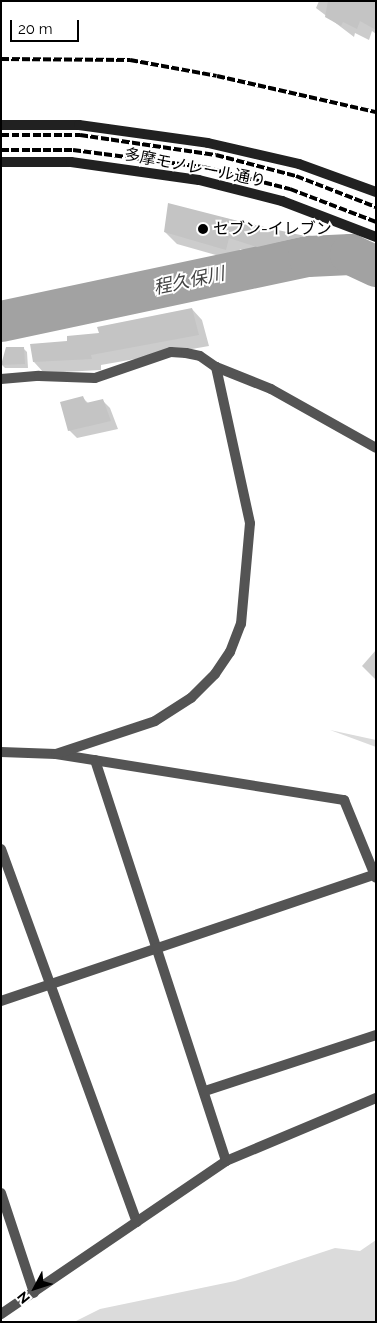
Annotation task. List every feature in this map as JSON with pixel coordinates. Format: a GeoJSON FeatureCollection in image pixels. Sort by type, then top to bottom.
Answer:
{"type":"FeatureCollection","features":[{"type":"Feature","properties":{"kind":"main road","name":"多摩モノレール通り"},"geometry":{"type":"LineString","coordinates":[[1,125],[79,125],[208,143],[299,164],[376,192]]}},
{"type":"Feature","properties":{"kind":"main road","name":"多摩モノレール通り"},"geometry":{"type":"LineString","coordinates":[[1,162],[71,162],[199,180],[290,204],[376,237]]}},
{"type":"Feature","properties":{"kind":"street"},"geometry":{"type":"LineString","coordinates":[[1,379],[39,376],[95,378],[171,352],[200,356],[216,367],[271,389],[376,448]]}},
{"type":"Feature","properties":{"kind":"street"},"geometry":{"type":"LineString","coordinates":[[56,754],[155,721],[191,698],[215,674],[230,652],[241,624],[250,523],[216,367]]}},
{"type":"Feature","properties":{"kind":"street"},"geometry":{"type":"LineString","coordinates":[[1,752],[56,754],[344,800],[375,875],[1,1001]]}},
{"type":"Feature","properties":{"kind":"street"},"geometry":{"type":"LineString","coordinates":[[96,760],[205,1091],[226,1161]]}},
{"type":"Feature","properties":{"kind":"street"},"geometry":{"type":"LineString","coordinates":[[1,849],[137,1222]]}},
{"type":"Feature","properties":{"kind":"street"},"geometry":{"type":"LineString","coordinates":[[205,1091],[376,1035]]}},
{"type":"Feature","properties":{"kind":"street"},"geometry":{"type":"LineString","coordinates":[[1,1314],[226,1161],[376,1098]]}},
{"type":"Feature","properties":{"kind":"street"},"geometry":{"type":"LineString","coordinates":[[1,1193],[34,1292]]}},
{"type":"Feature","properties":{"kind":"shaded area"},"geometry":{"type":"Polygon","coordinates":[[[330,730],[376,740],[376,747],[330,730]]]}},
{"type":"Feature","properties":{"kind":"shaded area"},"geometry":{"type":"Polygon","coordinates":[[[376,1240],[376,1322],[74,1322],[100,1309],[235,1281],[335,1248],[360,1251],[376,1240]]]}},
{"type":"Feature","properties":{"kind":"building"},"geometry":{"type":"Polygon","coordinates":[[[328,1],[376,1],[376,30],[360,21],[357,29],[343,22],[341,26],[325,17],[328,1]]]}},
{"type":"Feature","properties":{"kind":"building"},"geometry":{"type":"Polygon","coordinates":[[[168,203],[305,236],[257,247],[229,238],[226,250],[164,232],[168,203]]]}},
{"type":"Feature","properties":{"kind":"building"},"geometry":{"type":"Polygon","coordinates":[[[192,308],[199,335],[91,355],[92,359],[33,362],[30,344],[67,341],[67,336],[99,333],[97,327],[192,308]]]}},
{"type":"Feature","properties":{"kind":"building"},"geometry":{"type":"Polygon","coordinates":[[[6,347],[24,347],[25,364],[1,365],[6,347]]]}},
{"type":"Feature","properties":{"kind":"building"},"geometry":{"type":"Polygon","coordinates":[[[83,396],[86,403],[103,399],[111,421],[68,431],[60,402],[83,396]]]}},
{"type":"Feature","properties":{"kind":"waterway","name":"程久保川"},"geometry":{"type":"LineString","coordinates":[[1,321],[308,256],[350,254],[376,266]]}},
{"type":"Feature","properties":{"kind":"railway"},"geometry":{"type":"LineString","coordinates":[[1,59],[130,60],[217,76],[376,112]]}},
{"type":"Feature","properties":{"kind":"railway"},"geometry":{"type":"LineString","coordinates":[[1,135],[80,135],[216,155],[296,176],[376,207]]}},
{"type":"Feature","properties":{"kind":"railway"},"geometry":{"type":"LineString","coordinates":[[1,150],[73,150],[203,167],[290,189],[376,222]]}},
{"type":"Feature","properties":{"kind":"place","name":"セブン-イレブン"},"geometry":{"type":"Point","coordinates":[203,229]}}]}
